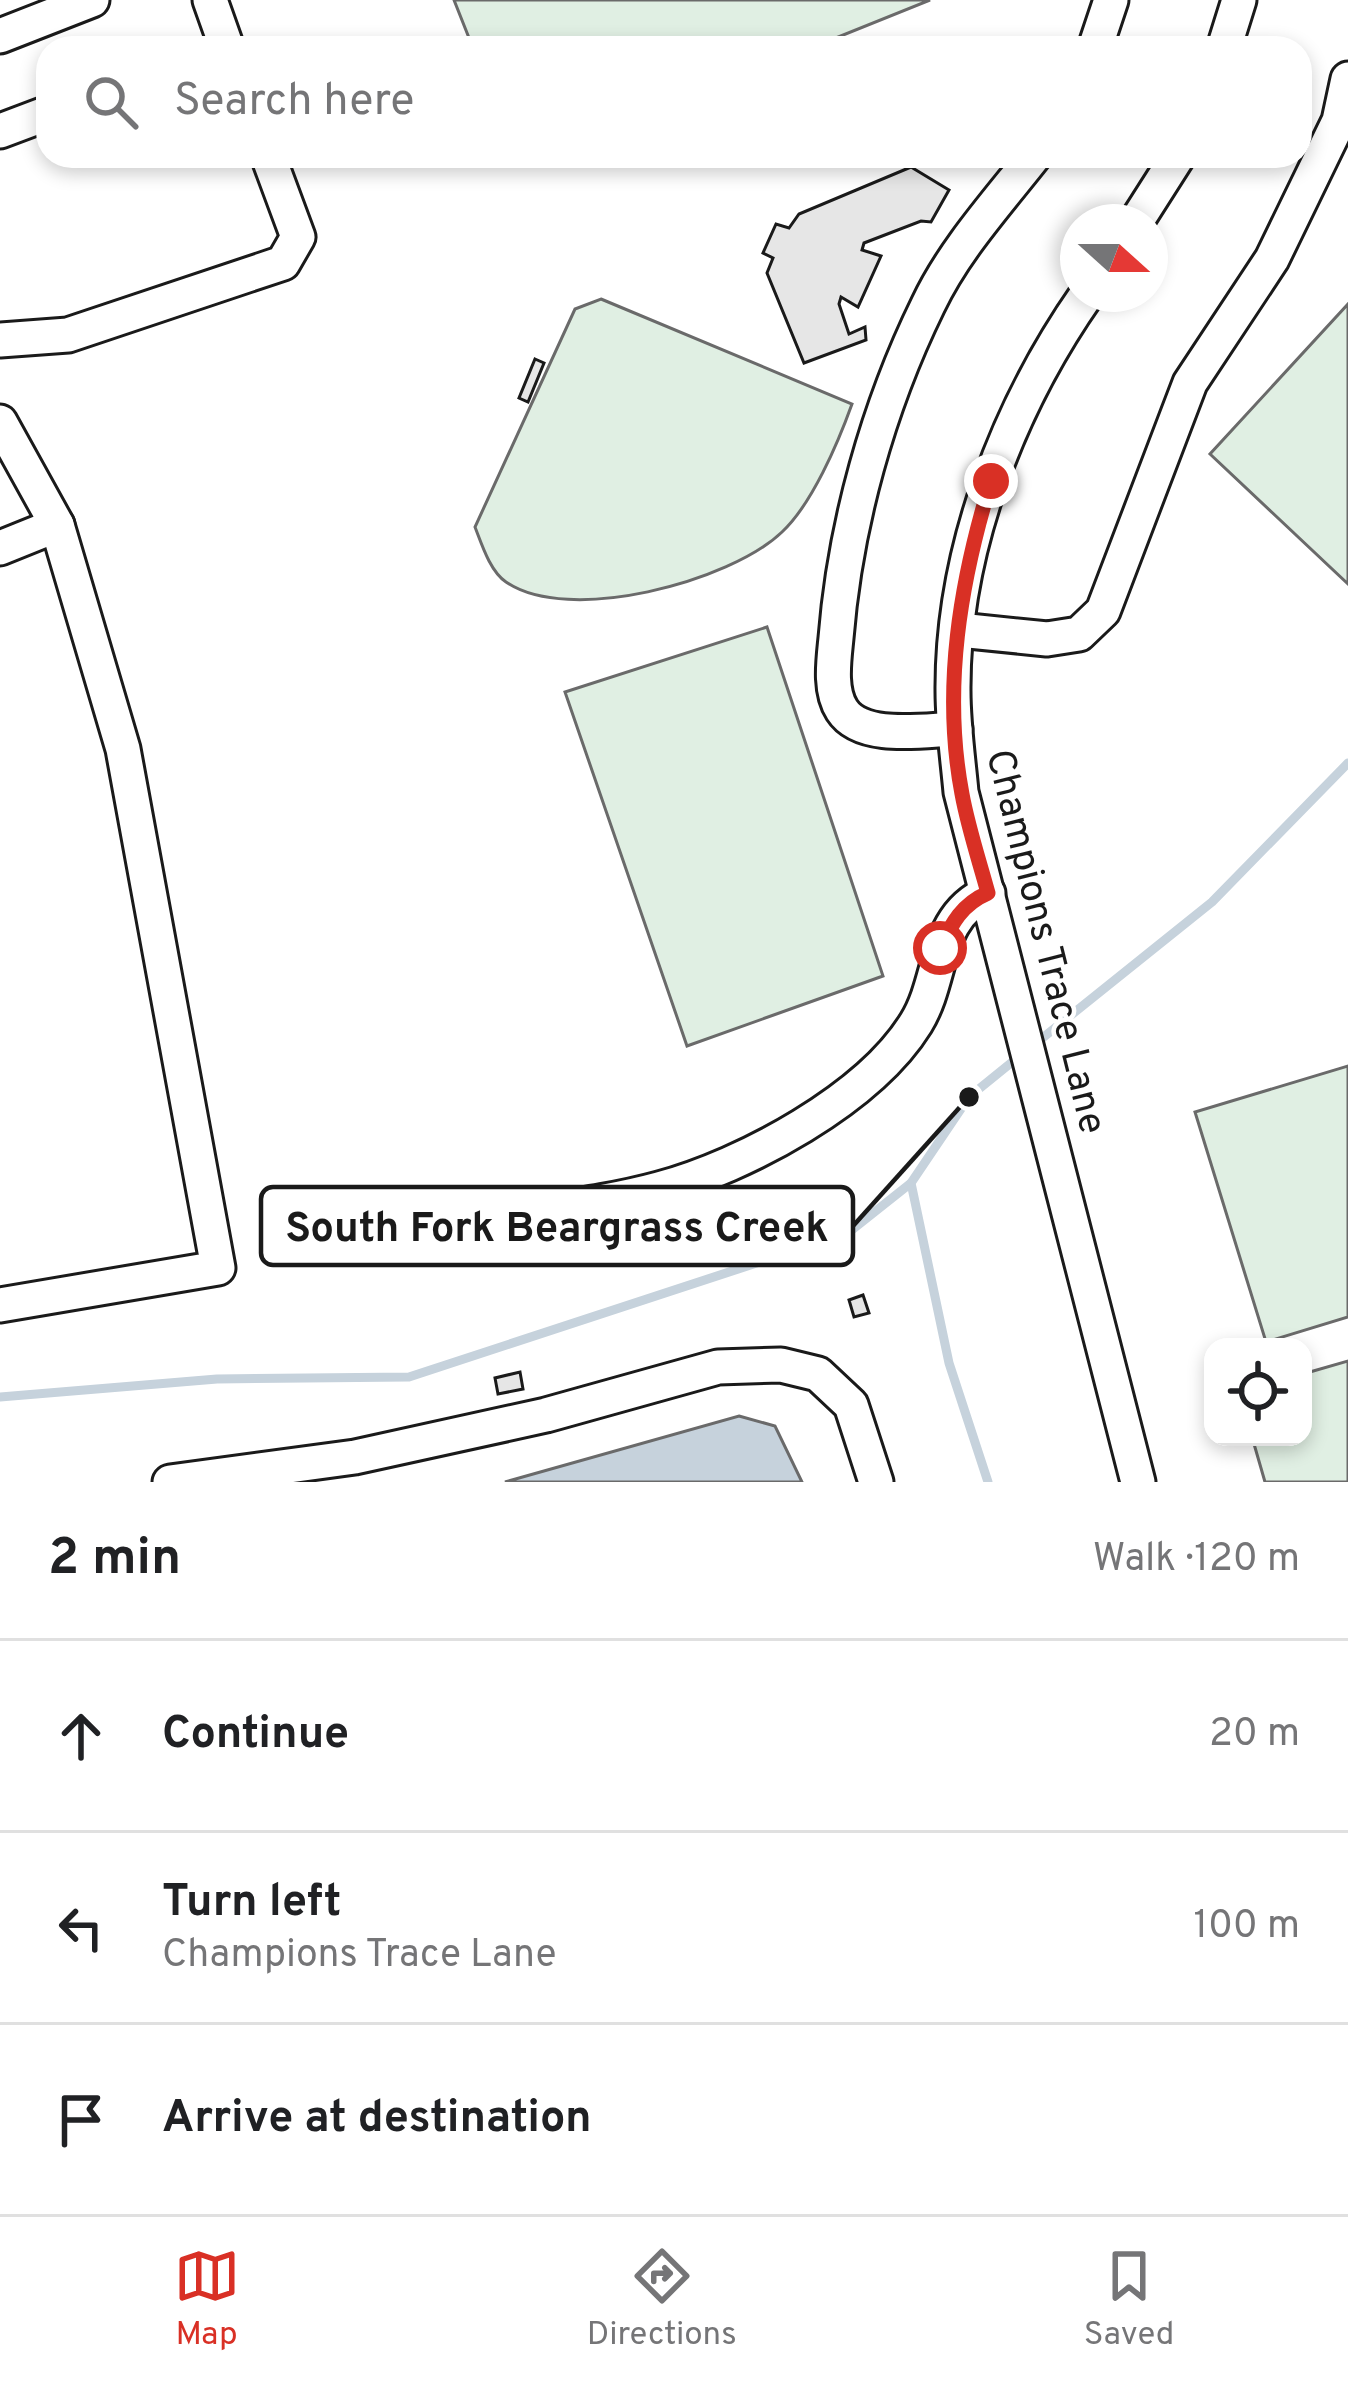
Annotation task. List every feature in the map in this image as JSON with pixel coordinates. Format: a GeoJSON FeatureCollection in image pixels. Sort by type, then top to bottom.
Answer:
{"type":"FeatureCollection","features":[{"type":"Feature","properties":{"kind":"street"},"geometry":{"type":"LineString","coordinates":[[0,36],[92,0]]}},
{"type":"Feature","properties":{"kind":"street"},"geometry":{"type":"LineString","coordinates":[[210,0],[220,36]]}},
{"type":"Feature","properties":{"kind":"street"},"geometry":{"type":"LineString","coordinates":[[1099,36],[1111,0]]}},
{"type":"Feature","properties":{"kind":"street"},"geometry":{"type":"LineString","coordinates":[[1227,36],[1238,0]]}},
{"type":"Feature","properties":{"kind":"street"},"geometry":{"type":"LineString","coordinates":[[959,630],[1063,637],[1079,634],[1103,610],[1190,383],[1272,259],[1339,121],[1348,79]]}},
{"type":"Feature","properties":{"kind":"street"},"geometry":{"type":"LineString","coordinates":[[0,131],[36,117]]}},
{"type":"Feature","properties":{"kind":"street"},"geometry":{"type":"LineString","coordinates":[[0,340],[68,335],[284,263],[298,238],[272,168]]}},
{"type":"Feature","properties":{"kind":"street"},"geometry":{"type":"LineString","coordinates":[[955,729],[893,730],[862,725],[842,710],[833,675],[841,581],[862,484],[929,303],[968,239],[1024,168]]}},
{"type":"Feature","properties":{"kind":"street"},"geometry":{"type":"LineString","coordinates":[[1147,204],[1170,168]]}},
{"type":"Feature","properties":{"kind":"street","name":"Champions Trace Lane"},"geometry":{"type":"LineString","coordinates":[[1074,312],[1034,381],[991,481],[967,569],[953,686],[955,729],[962,793],[1138,1482]]}},
{"type":"Feature","properties":{"kind":"street"},"geometry":{"type":"LineString","coordinates":[[0,422],[57,525],[123,749],[218,1268],[0,1305]]}},
{"type":"Feature","properties":{"kind":"street"},"geometry":{"type":"LineString","coordinates":[[0,548],[57,525]]}},
{"type":"Feature","properties":{"kind":"street"},"geometry":{"type":"LineString","coordinates":[[524,1214],[658,1189],[709,1173],[861,1088],[920,1017],[953,921],[969,901],[988,893]]}},
{"type":"Feature","properties":{"kind":"street"},"geometry":{"type":"LineString","coordinates":[[170,1482],[253,1476],[355,1457],[546,1415],[718,1366],[781,1365],[818,1373],[851,1405],[876,1482]]}},
{"type":"Feature","properties":{"kind":"green space"},"geometry":{"type":"Polygon","coordinates":[[[454,0],[930,0],[841,36],[468,36],[454,0]]]}},
{"type":"Feature","properties":{"kind":"green space"},"geometry":{"type":"Polygon","coordinates":[[[601,299],[852,404],[804,506],[758,550],[726,567],[648,592],[568,599],[534,594],[500,577],[475,527],[575,309],[601,299]]]}},
{"type":"Feature","properties":{"kind":"green space"},"geometry":{"type":"Polygon","coordinates":[[[1348,304],[1348,584],[1210,454],[1348,304]]]}},
{"type":"Feature","properties":{"kind":"green space"},"geometry":{"type":"Polygon","coordinates":[[[767,627],[883,976],[687,1046],[565,692],[767,627]]]}},
{"type":"Feature","properties":{"kind":"green space"},"geometry":{"type":"Polygon","coordinates":[[[1348,1066],[1348,1317],[1265,1338],[1195,1112],[1348,1066]]]}},
{"type":"Feature","properties":{"kind":"green space"},"geometry":{"type":"Polygon","coordinates":[[[1348,1361],[1348,1482],[1265,1482],[1255,1446],[1312,1446],[1312,1371],[1348,1361]]]}},
{"type":"Feature","properties":{"kind":"shaded area"},"geometry":{"type":"Polygon","coordinates":[[[739,1416],[775,1426],[802,1482],[505,1482],[739,1416]]]}},
{"type":"Feature","properties":{"kind":"building"},"geometry":{"type":"Polygon","coordinates":[[[909,168],[949,190],[931,222],[921,221],[864,243],[862,250],[881,256],[858,307],[841,297],[839,304],[849,334],[865,327],[866,340],[804,363],[767,273],[773,258],[763,253],[776,224],[789,228],[799,214],[909,168]]]}},
{"type":"Feature","properties":{"kind":"building"},"geometry":{"type":"Polygon","coordinates":[[[535,359],[544,363],[528,402],[519,398],[535,359]]]}},
{"type":"Feature","properties":{"kind":"building"},"geometry":{"type":"Polygon","coordinates":[[[863,1295],[869,1313],[854,1317],[849,1300],[863,1295]]]}},
{"type":"Feature","properties":{"kind":"building"},"geometry":{"type":"Polygon","coordinates":[[[520,1372],[523,1389],[498,1394],[495,1378],[520,1372]]]}},
{"type":"Feature","properties":{"kind":"waterway"},"geometry":{"type":"LineString","coordinates":[[1035,1044],[1212,902],[1348,763]]}},
{"type":"Feature","properties":{"kind":"waterway"},"geometry":{"type":"LineString","coordinates":[[988,1482],[949,1363],[911,1183],[969,1097],[1022,1054]]}},
{"type":"Feature","properties":{"kind":"waterway"},"geometry":{"type":"LineString","coordinates":[[0,1397],[217,1379],[409,1377],[848,1233],[911,1183]]}},
{"type":"Feature","properties":{"kind":"place","name":"South Fork Beargrass Creek"},"geometry":{"type":"Point","coordinates":[969,1097]}},
{"type":"Feature","properties":{"kind":"route"},"geometry":{"type":"LineString","coordinates":[[940,948],[969,901],[988,893],[962,793],[953,686],[963,585],[991,481]]}}]}
